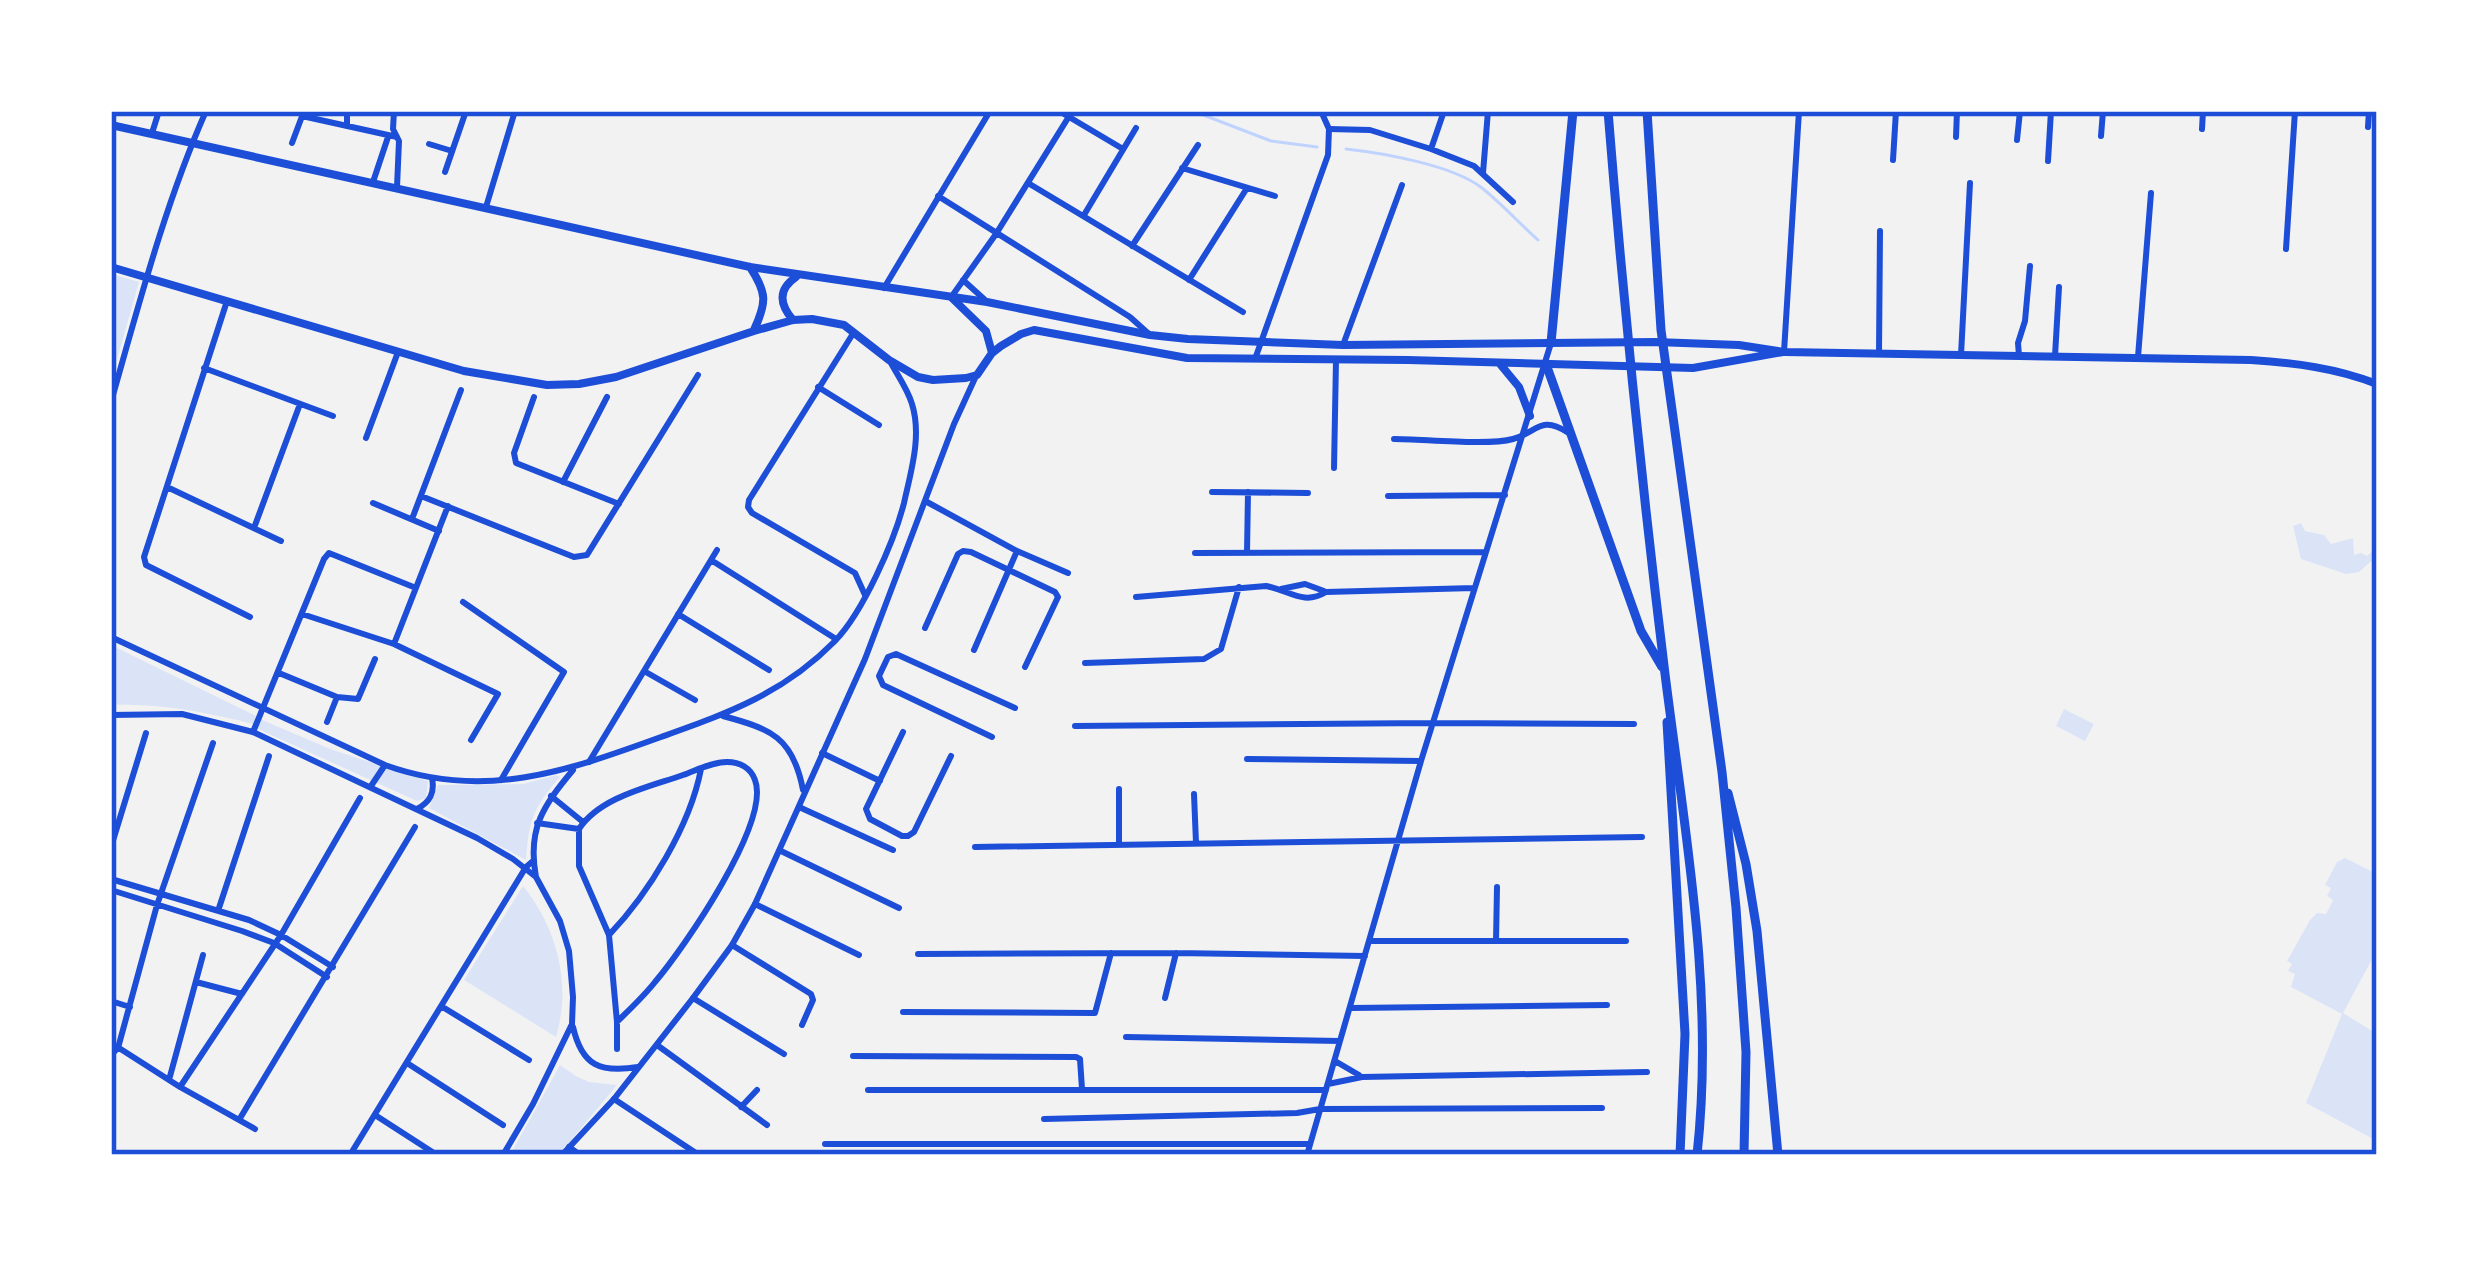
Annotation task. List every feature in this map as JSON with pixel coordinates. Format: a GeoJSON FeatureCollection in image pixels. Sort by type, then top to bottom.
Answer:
{"type":"FeatureCollection","features":[{"type":"Feature","properties":{"kind":"highway"},"geometry":{"type":"LineString","coordinates":[[1551,343],[1573,111]]}},
{"type":"Feature","properties":{"kind":"highway"},"geometry":{"type":"LineString","coordinates":[[1608,111],[1631,392],[1702,969],[1704,1032],[1697,1155]]}},
{"type":"Feature","properties":{"kind":"highway"},"geometry":{"type":"LineString","coordinates":[[1647,111],[1661,330],[1722,772],[1744,1016],[1744,1155]]}},
{"type":"Feature","properties":{"kind":"highway"},"geometry":{"type":"LineString","coordinates":[[1546,364],[1641,632],[1665,672]]}},
{"type":"Feature","properties":{"kind":"highway"},"geometry":{"type":"LineString","coordinates":[[1667,687],[1684,991],[1680,1155]]}},
{"type":"Feature","properties":{"kind":"highway"},"geometry":{"type":"LineString","coordinates":[[1722,772],[1739,831],[1757,931],[1778,1155]]}},
{"type":"Feature","properties":{"kind":"main road"},"geometry":{"type":"LineString","coordinates":[[111,125],[750,267],[987,302],[1150,334],[1343,345],[1688,343],[1784,352]]}},
{"type":"Feature","properties":{"kind":"main road"},"geometry":{"type":"LineString","coordinates":[[111,267],[398,352],[547,386],[616,377],[793,320],[826,320],[854,332],[889,360],[926,379],[977,375],[992,353],[1034,330],[1187,358],[1694,368],[1784,352],[2138,358],[2295,363],[2347,372],[2377,384]]}},
{"type":"Feature","properties":{"kind":"main road"},"geometry":{"type":"LineString","coordinates":[[750,267],[764,296],[754,332]]}},
{"type":"Feature","properties":{"kind":"main road"},"geometry":{"type":"LineString","coordinates":[[793,320],[782,296],[786,284],[797,276]]}},
{"type":"Feature","properties":{"kind":"main road"},"geometry":{"type":"LineString","coordinates":[[952,297],[986,331],[992,353]]}},
{"type":"Feature","properties":{"kind":"main road"},"geometry":{"type":"LineString","coordinates":[[1408,345],[1408,360]]}},
{"type":"Feature","properties":{"kind":"main road"},"geometry":{"type":"LineString","coordinates":[[1499,363],[1519,387],[1530,416]]}},
{"type":"Feature","properties":{"kind":"street"},"geometry":{"type":"LineString","coordinates":[[152,133],[159,111]]}},
{"type":"Feature","properties":{"kind":"street"},"geometry":{"type":"LineString","coordinates":[[111,402],[191,141],[206,111]]}},
{"type":"Feature","properties":{"kind":"street"},"geometry":{"type":"LineString","coordinates":[[347,111],[347,126]]}},
{"type":"Feature","properties":{"kind":"street"},"geometry":{"type":"LineString","coordinates":[[394,111],[397,187]]}},
{"type":"Feature","properties":{"kind":"street"},"geometry":{"type":"LineString","coordinates":[[445,172],[466,111]]}},
{"type":"Feature","properties":{"kind":"street"},"geometry":{"type":"LineString","coordinates":[[486,207],[515,111]]}},
{"type":"Feature","properties":{"kind":"street"},"geometry":{"type":"LineString","coordinates":[[884,288],[990,111]]}},
{"type":"Feature","properties":{"kind":"street"},"geometry":{"type":"LineString","coordinates":[[1059,111],[1123,149]]}},
{"type":"Feature","properties":{"kind":"street"},"geometry":{"type":"LineString","coordinates":[[1255,359],[1328,155],[1329,129],[1321,111]]}},
{"type":"Feature","properties":{"kind":"street"},"geometry":{"type":"LineString","coordinates":[[1431,149],[1444,111]]}},
{"type":"Feature","properties":{"kind":"street"},"geometry":{"type":"LineString","coordinates":[[1484,173],[1489,111]]}},
{"type":"Feature","properties":{"kind":"street"},"geometry":{"type":"LineString","coordinates":[[1784,352],[1799,111]]}},
{"type":"Feature","properties":{"kind":"street"},"geometry":{"type":"LineString","coordinates":[[1893,160],[1896,111]]}},
{"type":"Feature","properties":{"kind":"street"},"geometry":{"type":"LineString","coordinates":[[1956,137],[1957,111]]}},
{"type":"Feature","properties":{"kind":"street"},"geometry":{"type":"LineString","coordinates":[[2018,140],[2020,111]]}},
{"type":"Feature","properties":{"kind":"street"},"geometry":{"type":"LineString","coordinates":[[2048,160],[2051,111]]}},
{"type":"Feature","properties":{"kind":"street"},"geometry":{"type":"LineString","coordinates":[[2101,136],[2103,111]]}},
{"type":"Feature","properties":{"kind":"street"},"geometry":{"type":"LineString","coordinates":[[2202,129],[2203,111]]}},
{"type":"Feature","properties":{"kind":"street"},"geometry":{"type":"LineString","coordinates":[[2286,249],[2295,111]]}},
{"type":"Feature","properties":{"kind":"street"},"geometry":{"type":"LineString","coordinates":[[2368,111],[2368,127]]}},
{"type":"Feature","properties":{"kind":"street"},"geometry":{"type":"LineString","coordinates":[[292,143],[303,113],[393,134]]}},
{"type":"Feature","properties":{"kind":"street"},"geometry":{"type":"LineString","coordinates":[[952,297],[1068,118]]}},
{"type":"Feature","properties":{"kind":"street"},"geometry":{"type":"LineString","coordinates":[[1084,215],[1136,128]]}},
{"type":"Feature","properties":{"kind":"street"},"geometry":{"type":"LineString","coordinates":[[1329,129],[1370,130],[1474,166],[1513,202]]}},
{"type":"Feature","properties":{"kind":"street"},"geometry":{"type":"LineString","coordinates":[[374,182],[393,134]]}},
{"type":"Feature","properties":{"kind":"street"},"geometry":{"type":"LineString","coordinates":[[429,145],[452,152]]}},
{"type":"Feature","properties":{"kind":"street"},"geometry":{"type":"LineString","coordinates":[[1132,246],[1198,145]]}},
{"type":"Feature","properties":{"kind":"street"},"geometry":{"type":"LineString","coordinates":[[385,150],[398,152]]}},
{"type":"Feature","properties":{"kind":"street"},"geometry":{"type":"LineString","coordinates":[[1183,168],[1275,196]]}},
{"type":"Feature","properties":{"kind":"street"},"geometry":{"type":"LineString","coordinates":[[1028,183],[1243,312]]}},
{"type":"Feature","properties":{"kind":"street"},"geometry":{"type":"LineString","coordinates":[[1961,355],[1970,183]]}},
{"type":"Feature","properties":{"kind":"street"},"geometry":{"type":"LineString","coordinates":[[1343,345],[1402,185]]}},
{"type":"Feature","properties":{"kind":"street"},"geometry":{"type":"LineString","coordinates":[[1189,280],[1247,188]]}},
{"type":"Feature","properties":{"kind":"street"},"geometry":{"type":"LineString","coordinates":[[2138,358],[2151,193]]}},
{"type":"Feature","properties":{"kind":"street"},"geometry":{"type":"LineString","coordinates":[[938,196],[1150,334]]}},
{"type":"Feature","properties":{"kind":"street"},"geometry":{"type":"LineString","coordinates":[[1879,354],[1880,231]]}},
{"type":"Feature","properties":{"kind":"street"},"geometry":{"type":"LineString","coordinates":[[2018,356],[2030,266]]}},
{"type":"Feature","properties":{"kind":"street"},"geometry":{"type":"LineString","coordinates":[[962,279],[987,302]]}},
{"type":"Feature","properties":{"kind":"street"},"geometry":{"type":"LineString","coordinates":[[2055,357],[2060,287]]}},
{"type":"Feature","properties":{"kind":"street"},"geometry":{"type":"LineString","coordinates":[[227,301],[143,556],[146,565],[250,617]]}},
{"type":"Feature","properties":{"kind":"street"},"geometry":{"type":"LineString","coordinates":[[854,332],[748,507],[855,573],[865,595]]}},
{"type":"Feature","properties":{"kind":"street"},"geometry":{"type":"LineString","coordinates":[[1307,1155],[1420,761],[1551,343]]}},
{"type":"Feature","properties":{"kind":"street"},"geometry":{"type":"LineString","coordinates":[[365,438],[398,352]]}},
{"type":"Feature","properties":{"kind":"street"},"geometry":{"type":"LineString","coordinates":[[111,638],[386,765],[432,778],[501,780],[548,775],[723,716],[767,695],[836,639],[865,595],[899,520],[913,462],[916,424],[911,400],[889,360]]}},
{"type":"Feature","properties":{"kind":"street"},"geometry":{"type":"LineString","coordinates":[[1334,468],[1336,360]]}},
{"type":"Feature","properties":{"kind":"street"},"geometry":{"type":"LineString","coordinates":[[204,368],[333,416]]}},
{"type":"Feature","properties":{"kind":"street"},"geometry":{"type":"LineString","coordinates":[[421,496],[574,557],[587,555],[698,375]]}},
{"type":"Feature","properties":{"kind":"street"},"geometry":{"type":"LineString","coordinates":[[562,1155],[614,1099],[693,998],[755,904],[865,659],[977,375]]}},
{"type":"Feature","properties":{"kind":"street"},"geometry":{"type":"LineString","coordinates":[[818,387],[879,425]]}},
{"type":"Feature","properties":{"kind":"street"},"geometry":{"type":"LineString","coordinates":[[412,519],[461,391]]}},
{"type":"Feature","properties":{"kind":"street"},"geometry":{"type":"LineString","coordinates":[[534,397],[514,458],[517,463],[619,504]]}},
{"type":"Feature","properties":{"kind":"street"},"geometry":{"type":"LineString","coordinates":[[563,482],[607,397]]}},
{"type":"Feature","properties":{"kind":"street"},"geometry":{"type":"LineString","coordinates":[[254,528],[300,404]]}},
{"type":"Feature","properties":{"kind":"street"},"geometry":{"type":"LineString","coordinates":[[1394,439],[1505,440],[1544,424],[1570,434]]}},
{"type":"Feature","properties":{"kind":"street"},"geometry":{"type":"LineString","coordinates":[[167,487],[281,541]]}},
{"type":"Feature","properties":{"kind":"street"},"geometry":{"type":"LineString","coordinates":[[1212,492],[1308,493]]}},
{"type":"Feature","properties":{"kind":"street"},"geometry":{"type":"LineString","coordinates":[[1247,553],[1248,492]]}},
{"type":"Feature","properties":{"kind":"street"},"geometry":{"type":"LineString","coordinates":[[1388,496],[1505,495]]}},
{"type":"Feature","properties":{"kind":"street"},"geometry":{"type":"LineString","coordinates":[[927,502],[1068,573]]}},
{"type":"Feature","properties":{"kind":"street"},"geometry":{"type":"LineString","coordinates":[[373,503],[439,531]]}},
{"type":"Feature","properties":{"kind":"street"},"geometry":{"type":"LineString","coordinates":[[394,644],[448,506]]}},
{"type":"Feature","properties":{"kind":"street"},"geometry":{"type":"LineString","coordinates":[[588,763],[717,550]]}},
{"type":"Feature","properties":{"kind":"street"},"geometry":{"type":"LineString","coordinates":[[925,628],[963,551],[1058,597],[1025,667]]}},
{"type":"Feature","properties":{"kind":"street"},"geometry":{"type":"LineString","coordinates":[[974,650],[1017,551]]}},
{"type":"Feature","properties":{"kind":"street"},"geometry":{"type":"LineString","coordinates":[[1195,553],[1486,552]]}},
{"type":"Feature","properties":{"kind":"street"},"geometry":{"type":"LineString","coordinates":[[254,732],[329,553],[416,588]]}},
{"type":"Feature","properties":{"kind":"street"},"geometry":{"type":"LineString","coordinates":[[711,560],[836,639]]}},
{"type":"Feature","properties":{"kind":"street"},"geometry":{"type":"LineString","coordinates":[[1281,589],[1304,584],[1326,592],[1474,588]]}},
{"type":"Feature","properties":{"kind":"street"},"geometry":{"type":"LineString","coordinates":[[1136,597],[1266,586],[1306,599],[1326,592]]}},
{"type":"Feature","properties":{"kind":"street"},"geometry":{"type":"LineString","coordinates":[[1085,663],[1214,656],[1221,649],[1239,587]]}},
{"type":"Feature","properties":{"kind":"street"},"geometry":{"type":"LineString","coordinates":[[463,602],[564,671],[501,780]]}},
{"type":"Feature","properties":{"kind":"street"},"geometry":{"type":"LineString","coordinates":[[302,614],[394,644],[498,694],[471,740]]}},
{"type":"Feature","properties":{"kind":"street"},"geometry":{"type":"LineString","coordinates":[[678,614],[769,670]]}},
{"type":"Feature","properties":{"kind":"street"},"geometry":{"type":"LineString","coordinates":[[992,737],[883,685],[879,676],[888,657],[896,654],[1015,708]]}},
{"type":"Feature","properties":{"kind":"street"},"geometry":{"type":"LineString","coordinates":[[279,673],[337,698],[358,699],[375,659]]}},
{"type":"Feature","properties":{"kind":"street"},"geometry":{"type":"LineString","coordinates":[[865,659],[884,667]]}},
{"type":"Feature","properties":{"kind":"street"},"geometry":{"type":"LineString","coordinates":[[644,671],[695,700]]}},
{"type":"Feature","properties":{"kind":"street"},"geometry":{"type":"LineString","coordinates":[[327,722],[337,698]]}},
{"type":"Feature","properties":{"kind":"street"},"geometry":{"type":"LineString","coordinates":[[111,715],[182,714],[254,732],[530,864],[560,921],[568,951],[577,1044],[593,1064],[610,1070],[640,1066]]}},
{"type":"Feature","properties":{"kind":"street"},"geometry":{"type":"LineString","coordinates":[[723,716],[778,737],[794,758],[804,793]]}},
{"type":"Feature","properties":{"kind":"street"},"geometry":{"type":"LineString","coordinates":[[1075,726],[1634,724]]}},
{"type":"Feature","properties":{"kind":"street"},"geometry":{"type":"LineString","coordinates":[[903,732],[866,808],[866,814],[902,836],[914,832],[952,756]]}},
{"type":"Feature","properties":{"kind":"street"},"geometry":{"type":"LineString","coordinates":[[111,847],[146,733]]}},
{"type":"Feature","properties":{"kind":"street"},"geometry":{"type":"LineString","coordinates":[[111,1055],[118,1048],[157,904],[213,743]]}},
{"type":"Feature","properties":{"kind":"street"},"geometry":{"type":"LineString","coordinates":[[821,753],[880,781]]}},
{"type":"Feature","properties":{"kind":"street"},"geometry":{"type":"LineString","coordinates":[[218,910],[268,756]]}},
{"type":"Feature","properties":{"kind":"street"},"geometry":{"type":"LineString","coordinates":[[1247,759],[1420,761]]}},
{"type":"Feature","properties":{"kind":"street"},"geometry":{"type":"LineString","coordinates":[[537,823],[581,825],[629,794],[729,762],[747,767],[754,776],[755,812],[736,858],[656,981],[617,1022]]}},
{"type":"Feature","properties":{"kind":"street"},"geometry":{"type":"LineString","coordinates":[[371,786],[386,765]]}},
{"type":"Feature","properties":{"kind":"street"},"geometry":{"type":"LineString","coordinates":[[350,1155],[530,864],[537,823],[551,796],[575,768]]}},
{"type":"Feature","properties":{"kind":"street"},"geometry":{"type":"LineString","coordinates":[[610,935],[668,853],[697,790],[701,769]]}},
{"type":"Feature","properties":{"kind":"street"},"geometry":{"type":"LineString","coordinates":[[417,809],[433,793],[432,778]]}},
{"type":"Feature","properties":{"kind":"street"},"geometry":{"type":"LineString","coordinates":[[1119,789],[1119,844]]}},
{"type":"Feature","properties":{"kind":"street"},"geometry":{"type":"LineString","coordinates":[[1194,794],[1196,843]]}},
{"type":"Feature","properties":{"kind":"street"},"geometry":{"type":"LineString","coordinates":[[551,796],[581,825],[579,866],[610,935],[617,1049]]}},
{"type":"Feature","properties":{"kind":"street"},"geometry":{"type":"LineString","coordinates":[[180,1088],[281,935],[360,798]]}},
{"type":"Feature","properties":{"kind":"street"},"geometry":{"type":"LineString","coordinates":[[799,806],[893,850]]}},
{"type":"Feature","properties":{"kind":"street"},"geometry":{"type":"LineString","coordinates":[[239,1120],[415,827]]}},
{"type":"Feature","properties":{"kind":"street"},"geometry":{"type":"LineString","coordinates":[[975,847],[1642,836]]}},
{"type":"Feature","properties":{"kind":"street"},"geometry":{"type":"LineString","coordinates":[[781,851],[899,908]]}},
{"type":"Feature","properties":{"kind":"street"},"geometry":{"type":"LineString","coordinates":[[111,878],[249,920],[333,967]]}},
{"type":"Feature","properties":{"kind":"street"},"geometry":{"type":"LineString","coordinates":[[1496,941],[1497,887]]}},
{"type":"Feature","properties":{"kind":"street"},"geometry":{"type":"LineString","coordinates":[[111,890],[242,931],[274,944],[327,977]]}},
{"type":"Feature","properties":{"kind":"street"},"geometry":{"type":"LineString","coordinates":[[755,904],[859,956]]}},
{"type":"Feature","properties":{"kind":"street"},"geometry":{"type":"LineString","coordinates":[[1370,940],[1626,941]]}},
{"type":"Feature","properties":{"kind":"street"},"geometry":{"type":"LineString","coordinates":[[732,945],[811,994],[802,1025]]}},
{"type":"Feature","properties":{"kind":"street"},"geometry":{"type":"LineString","coordinates":[[1166,998],[1176,952]]}},
{"type":"Feature","properties":{"kind":"street"},"geometry":{"type":"LineString","coordinates":[[903,1012],[1095,1013],[1111,953]]}},
{"type":"Feature","properties":{"kind":"street"},"geometry":{"type":"LineString","coordinates":[[918,954],[1365,956]]}},
{"type":"Feature","properties":{"kind":"street"},"geometry":{"type":"LineString","coordinates":[[169,1080],[203,955]]}},
{"type":"Feature","properties":{"kind":"street"},"geometry":{"type":"LineString","coordinates":[[196,982],[242,994]]}},
{"type":"Feature","properties":{"kind":"street"},"geometry":{"type":"LineString","coordinates":[[693,998],[784,1054]]}},
{"type":"Feature","properties":{"kind":"street"},"geometry":{"type":"LineString","coordinates":[[111,1001],[130,1006]]}},
{"type":"Feature","properties":{"kind":"street"},"geometry":{"type":"LineString","coordinates":[[441,1006],[530,1060]]}},
{"type":"Feature","properties":{"kind":"street"},"geometry":{"type":"LineString","coordinates":[[1350,1008],[1607,1006]]}},
{"type":"Feature","properties":{"kind":"street"},"geometry":{"type":"LineString","coordinates":[[503,1155],[572,1024]]}},
{"type":"Feature","properties":{"kind":"street"},"geometry":{"type":"LineString","coordinates":[[1126,1036],[1340,1041]]}},
{"type":"Feature","properties":{"kind":"street"},"geometry":{"type":"LineString","coordinates":[[656,1046],[767,1125]]}},
{"type":"Feature","properties":{"kind":"street"},"geometry":{"type":"LineString","coordinates":[[118,1048],[255,1129]]}},
{"type":"Feature","properties":{"kind":"street"},"geometry":{"type":"LineString","coordinates":[[854,1056],[1076,1057],[1082,1090]]}},
{"type":"Feature","properties":{"kind":"street"},"geometry":{"type":"LineString","coordinates":[[1335,1061],[1362,1077]]}},
{"type":"Feature","properties":{"kind":"street"},"geometry":{"type":"LineString","coordinates":[[407,1063],[503,1125]]}},
{"type":"Feature","properties":{"kind":"street"},"geometry":{"type":"LineString","coordinates":[[868,1090],[1327,1088],[1362,1077],[1647,1072]]}},
{"type":"Feature","properties":{"kind":"street"},"geometry":{"type":"LineString","coordinates":[[741,1107],[757,1090]]}},
{"type":"Feature","properties":{"kind":"street"},"geometry":{"type":"LineString","coordinates":[[614,1099],[698,1155]]}},
{"type":"Feature","properties":{"kind":"street"},"geometry":{"type":"LineString","coordinates":[[1044,1119],[1320,1109],[1601,1108]]}},
{"type":"Feature","properties":{"kind":"street"},"geometry":{"type":"LineString","coordinates":[[375,1114],[437,1155]]}},
{"type":"Feature","properties":{"kind":"street"},"geometry":{"type":"LineString","coordinates":[[825,1144],[1310,1144]]}},
{"type":"Feature","properties":{"kind":"street"},"geometry":{"type":"LineString","coordinates":[[569,1148],[580,1155]]}},
{"type":"Feature","properties":{"kind":"shaded area"},"geometry":{"type":"Polygon","coordinates":[[[111,274],[139,282],[111,380],[111,274]]]}},
{"type":"Feature","properties":{"kind":"shaded area"},"geometry":{"type":"Polygon","coordinates":[[[2301,523],[2305,531],[2324,535],[2331,544],[2353,538],[2354,555],[2367,556],[2377,547],[2377,556],[2359,572],[2346,574],[2301,559],[2293,526],[2301,523]]]}},
{"type":"Feature","properties":{"kind":"shaded area"},"geometry":{"type":"Polygon","coordinates":[[[113,646],[256,716],[253,724],[183,709],[111,705],[113,646]]]}},
{"type":"Feature","properties":{"kind":"shaded area"},"geometry":{"type":"Polygon","coordinates":[[[2064,709],[2094,724],[2085,741],[2056,726],[2064,709]]]}},
{"type":"Feature","properties":{"kind":"shaded area"},"geometry":{"type":"Polygon","coordinates":[[[260,719],[330,749],[428,781],[426,798],[417,801],[258,729],[260,719]]]}},
{"type":"Feature","properties":{"kind":"shaded area"},"geometry":{"type":"Polygon","coordinates":[[[557,775],[534,815],[526,860],[429,808],[438,785],[523,784],[557,775]]]}},
{"type":"Feature","properties":{"kind":"shaded area"},"geometry":{"type":"Polygon","coordinates":[[[2345,858],[2377,874],[2377,950],[2343,1013],[2377,1034],[2377,1141],[2306,1103],[2342,1014],[2291,987],[2295,974],[2288,971],[2292,964],[2287,961],[2310,920],[2317,913],[2326,914],[2333,900],[2327,896],[2331,888],[2325,885],[2337,862],[2345,858]]]}},
{"type":"Feature","properties":{"kind":"shaded area"},"geometry":{"type":"Polygon","coordinates":[[[523,886],[545,920],[558,957],[562,997],[556,1037],[464,980],[523,886]]]}},
{"type":"Feature","properties":{"kind":"shaded area"},"geometry":{"type":"Polygon","coordinates":[[[560,1065],[589,1082],[617,1085],[559,1155],[510,1155],[560,1065]]]}},
{"type":"Feature","properties":{"kind":"waterway"},"geometry":{"type":"LineString","coordinates":[[1193,111],[1271,141],[1317,147]]}},
{"type":"Feature","properties":{"kind":"waterway"},"geometry":{"type":"LineString","coordinates":[[1346,149],[1417,161],[1469,180],[1538,240]]}}]}
